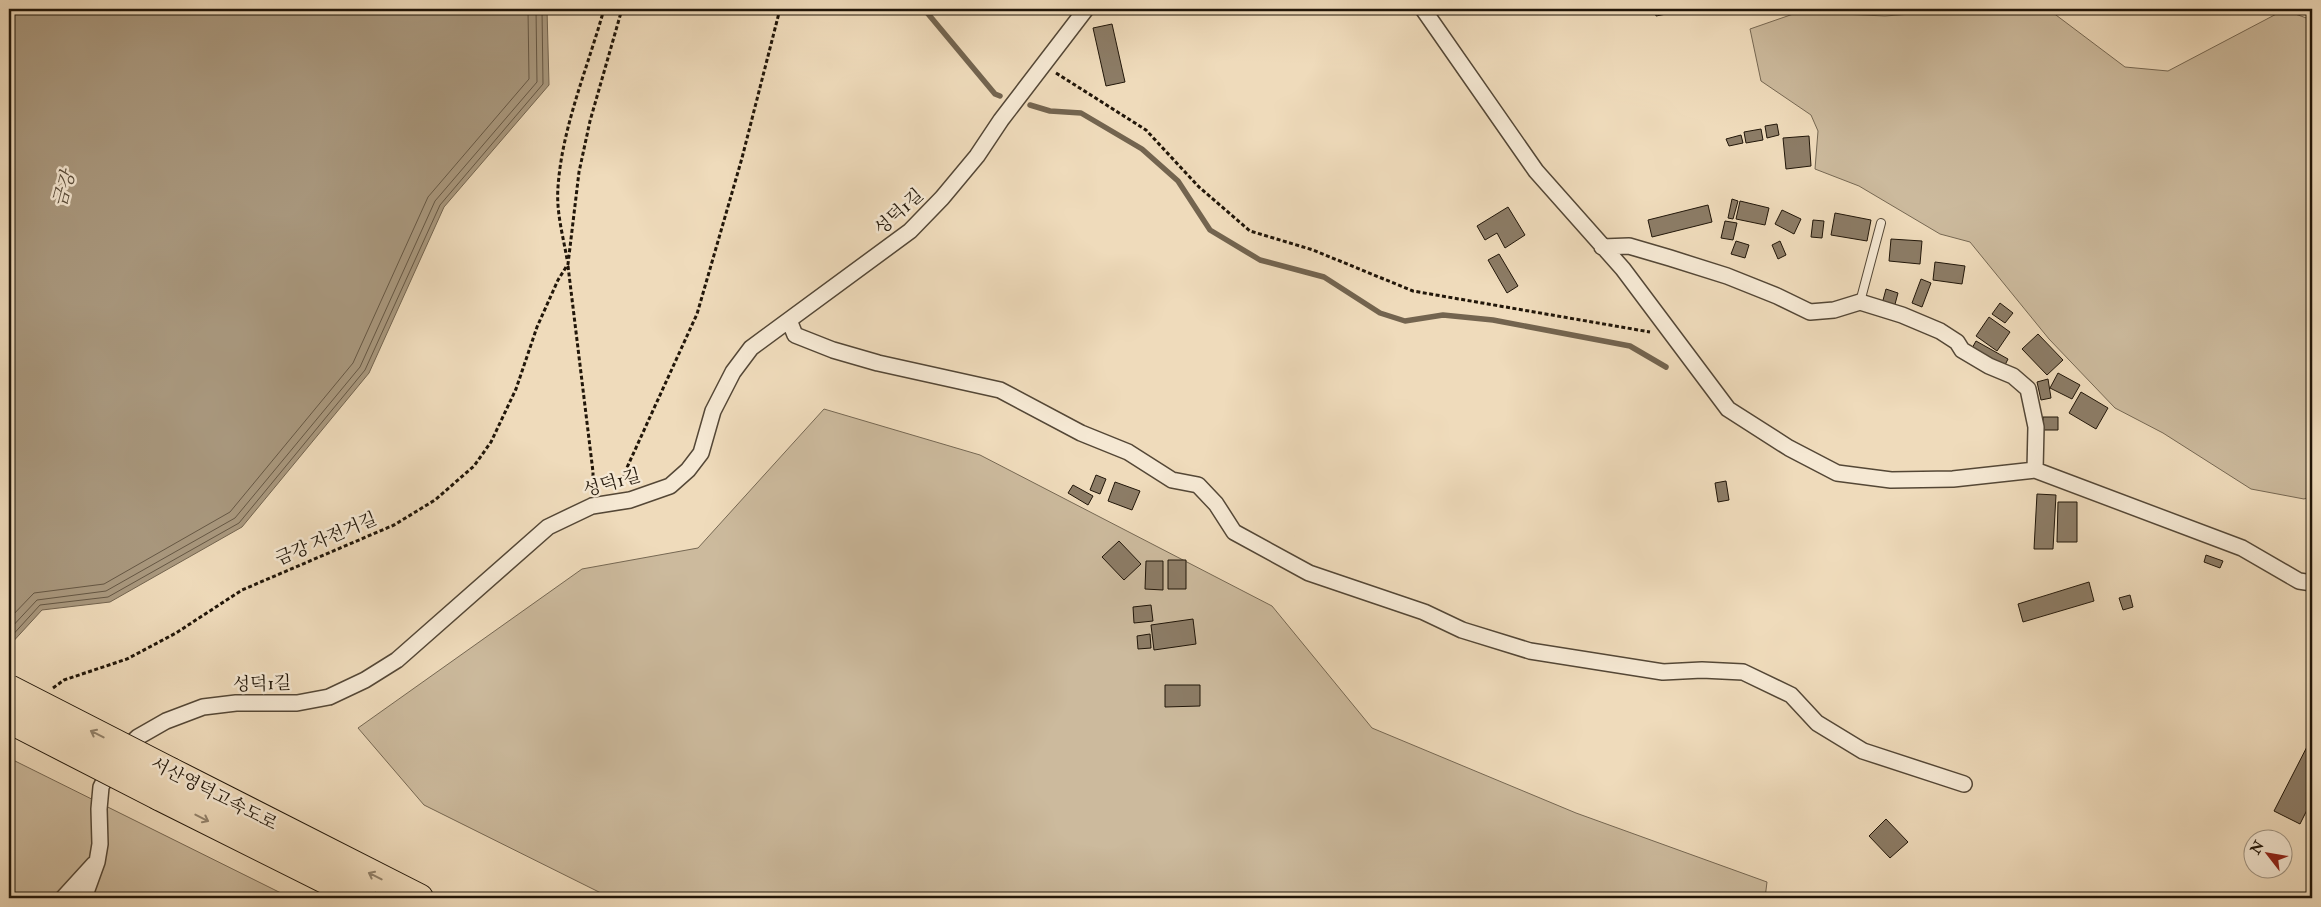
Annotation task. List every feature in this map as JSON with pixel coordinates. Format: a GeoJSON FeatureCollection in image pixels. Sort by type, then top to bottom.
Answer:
{"type":"FeatureCollection","features":[{"type":"Feature","properties":{"kind":"highway","name":"서산영덕고속도로"},"geometry":{"type":"LineString","coordinates":[[9,690],[165,784],[363,898]]}},
{"type":"Feature","properties":{"kind":"highway","name":"서산영덕고속도로"},"geometry":{"type":"LineString","coordinates":[[11,732],[165,784],[419,898]]}},
{"type":"Feature","properties":{"kind":"street","name":"성덕1길"},"geometry":{"type":"LineString","coordinates":[[84,898],[97,862],[100,844],[99,809],[102,787],[116,757],[138,737],[166,721],[203,707],[236,703],[297,703],[329,697],[365,680],[396,660],[548,527],[592,506],[630,500],[670,486],[688,470],[701,453],[713,411],[733,372],[751,348],[910,231],[942,198],[977,156],[1086,9]]}},
{"type":"Feature","properties":{"kind":"street"},"geometry":{"type":"LineString","coordinates":[[1423,9],[1536,171],[1602,247],[1624,269],[1728,409],[1789,448],[1837,473],[1900,480],[1953,479],[2035,470],[2242,548],[2299,581],[2312,584]]}},
{"type":"Feature","properties":{"kind":"street"},"geometry":{"type":"LineString","coordinates":[[1602,247],[1629,246],[1670,258],[1727,276],[1777,296],[1810,312],[1834,310],[1860,302],[1902,315],[1940,331],[1957,342],[1962,350],[1989,366],[2013,376],[2028,389],[2036,427],[2035,470]]}},
{"type":"Feature","properties":{"kind":"street"},"geometry":{"type":"LineString","coordinates":[[789,320],[796,335],[833,350],[878,364],[1000,390],[1081,433],[1128,452],[1172,480],[1198,485],[1216,504],[1234,532],[1309,573],[1424,612],[1462,630],[1530,651],[1663,672],[1702,670],[1743,672],[1791,695],[1817,723],[1863,752],[1964,784]]}},
{"type":"Feature","properties":{"kind":"street"},"geometry":{"type":"LineString","coordinates":[[63,898],[97,862]]}},
{"type":"Feature","properties":{"kind":"lane"},"geometry":{"type":"LineString","coordinates":[[1860,302],[1881,223]]}},
{"type":"Feature","properties":{"kind":"path"},"geometry":{"type":"LineString","coordinates":[[592,506],[593,472],[568,264],[559,217],[558,188],[573,111],[604,9]]}},
{"type":"Feature","properties":{"kind":"path"},"geometry":{"type":"LineString","coordinates":[[568,264],[584,147],[622,9]]}},
{"type":"Feature","properties":{"kind":"path"},"geometry":{"type":"LineString","coordinates":[[611,502],[697,314],[742,158],[780,9]]}},
{"type":"Feature","properties":{"kind":"path"},"geometry":{"type":"LineString","coordinates":[[1043,65],[1146,130],[1198,187],[1250,231],[1313,250],[1413,291],[1672,336]]}},
{"type":"Feature","properties":{"kind":"path","name":"금강 자전거길"},"geometry":{"type":"LineString","coordinates":[[48,692],[64,680],[127,659],[176,633],[242,590],[394,525],[436,500],[474,466],[491,442],[516,389],[537,327],[558,280],[568,264]]}},
{"type":"Feature","properties":{"kind":"path"},"geometry":{"type":"LineString","coordinates":[[9,752],[11,732]]}},
{"type":"Feature","properties":{"kind":"shaded area"},"geometry":{"type":"Polygon","coordinates":[[[1977,9],[2048,9],[2125,67],[2168,71],[2284,10],[2312,20],[2312,496],[2304,499],[2251,489],[2163,433],[2115,408],[2049,339],[1970,242],[1940,234],[1859,186],[1815,169],[1818,131],[1811,115],[1761,81],[1750,29],[1799,12],[1885,16],[1977,9]]]}},
{"type":"Feature","properties":{"kind":"shaded area"},"geometry":{"type":"Polygon","coordinates":[[[824,409],[980,455],[1272,606],[1372,728],[1576,813],[1767,882],[1765,898],[611,898],[424,805],[358,728],[582,569],[698,548],[824,409]]]}},
{"type":"Feature","properties":{"kind":"shaded area"},"geometry":{"type":"Polygon","coordinates":[[[9,758],[291,898],[9,898],[9,758]]]}},
{"type":"Feature","properties":{"kind":"water","name":"금강"},"geometry":{"type":"Polygon","coordinates":[[[9,9],[547,9],[549,85],[444,207],[369,373],[242,527],[110,602],[42,610],[9,646],[9,9]]]}},
{"type":"Feature","properties":{"kind":"building"},"geometry":{"type":"Polygon","coordinates":[[[1654,9],[1692,9],[1656,16],[1654,9]]]}},
{"type":"Feature","properties":{"kind":"building"},"geometry":{"type":"Polygon","coordinates":[[[1112,24],[1125,82],[1106,86],[1093,28],[1112,24]]]}},
{"type":"Feature","properties":{"kind":"building"},"geometry":{"type":"Polygon","coordinates":[[[1777,124],[1779,135],[1767,138],[1765,126],[1777,124]]]}},
{"type":"Feature","properties":{"kind":"building"},"geometry":{"type":"Polygon","coordinates":[[[1761,129],[1763,140],[1746,143],[1744,132],[1761,129]]]}},
{"type":"Feature","properties":{"kind":"building"},"geometry":{"type":"Polygon","coordinates":[[[1741,135],[1743,143],[1729,146],[1726,139],[1741,135]]]}},
{"type":"Feature","properties":{"kind":"building"},"geometry":{"type":"Polygon","coordinates":[[[1809,136],[1811,166],[1786,169],[1783,138],[1809,136]]]}},
{"type":"Feature","properties":{"kind":"building"},"geometry":{"type":"Polygon","coordinates":[[[1732,199],[1738,201],[1733,219],[1728,218],[1732,199]]]}},
{"type":"Feature","properties":{"kind":"building"},"geometry":{"type":"Polygon","coordinates":[[[1740,201],[1769,208],[1765,225],[1736,219],[1740,201]]]}},
{"type":"Feature","properties":{"kind":"building"},"geometry":{"type":"Polygon","coordinates":[[[1708,205],[1712,222],[1652,237],[1648,220],[1708,205]]]}},
{"type":"Feature","properties":{"kind":"building"},"geometry":{"type":"Polygon","coordinates":[[[1508,207],[1525,235],[1505,248],[1497,233],[1485,240],[1477,226],[1508,207]]]}},
{"type":"Feature","properties":{"kind":"building"},"geometry":{"type":"Polygon","coordinates":[[[1782,210],[1801,219],[1794,234],[1775,224],[1782,210]]]}},
{"type":"Feature","properties":{"kind":"building"},"geometry":{"type":"Polygon","coordinates":[[[1835,213],[1871,220],[1867,241],[1831,235],[1835,213]]]}},
{"type":"Feature","properties":{"kind":"building"},"geometry":{"type":"Polygon","coordinates":[[[1813,220],[1824,221],[1822,238],[1811,237],[1813,220]]]}},
{"type":"Feature","properties":{"kind":"building"},"geometry":{"type":"Polygon","coordinates":[[[1725,221],[1737,223],[1733,240],[1721,238],[1725,221]]]}},
{"type":"Feature","properties":{"kind":"building"},"geometry":{"type":"Polygon","coordinates":[[[1891,239],[1922,241],[1920,264],[1889,261],[1891,239]]]}},
{"type":"Feature","properties":{"kind":"building"},"geometry":{"type":"Polygon","coordinates":[[[1736,241],[1749,245],[1745,258],[1731,254],[1736,241]]]}},
{"type":"Feature","properties":{"kind":"building"},"geometry":{"type":"Polygon","coordinates":[[[1780,241],[1786,255],[1778,259],[1772,245],[1780,241]]]}},
{"type":"Feature","properties":{"kind":"building"},"geometry":{"type":"Polygon","coordinates":[[[1499,254],[1518,286],[1507,293],[1488,260],[1499,254]]]}},
{"type":"Feature","properties":{"kind":"building"},"geometry":{"type":"Polygon","coordinates":[[[1935,262],[1965,266],[1962,284],[1933,280],[1935,262]]]}},
{"type":"Feature","properties":{"kind":"building"},"geometry":{"type":"Polygon","coordinates":[[[1921,279],[1931,283],[1922,307],[1912,303],[1921,279]]]}},
{"type":"Feature","properties":{"kind":"building"},"geometry":{"type":"Polygon","coordinates":[[[1886,289],[1898,293],[1894,308],[1882,304],[1886,289]]]}},
{"type":"Feature","properties":{"kind":"building"},"geometry":{"type":"Polygon","coordinates":[[[2000,303],[2013,313],[2005,323],[1992,314],[2000,303]]]}},
{"type":"Feature","properties":{"kind":"building"},"geometry":{"type":"Polygon","coordinates":[[[1989,317],[2010,332],[1997,351],[1976,336],[1989,317]]]}},
{"type":"Feature","properties":{"kind":"building"},"geometry":{"type":"Polygon","coordinates":[[[2038,334],[2063,360],[2047,375],[2022,349],[2038,334]]]}},
{"type":"Feature","properties":{"kind":"building"},"geometry":{"type":"Polygon","coordinates":[[[1976,341],[2008,359],[2003,369],[1971,350],[1976,341]]]}},
{"type":"Feature","properties":{"kind":"building"},"geometry":{"type":"Polygon","coordinates":[[[2058,373],[2080,385],[2072,399],[2050,388],[2058,373]]]}},
{"type":"Feature","properties":{"kind":"building"},"geometry":{"type":"Polygon","coordinates":[[[2048,379],[2051,398],[2041,400],[2037,382],[2048,379]]]}},
{"type":"Feature","properties":{"kind":"building"},"geometry":{"type":"Polygon","coordinates":[[[2081,392],[2108,408],[2096,429],[2069,413],[2081,392]]]}},
{"type":"Feature","properties":{"kind":"building"},"geometry":{"type":"Polygon","coordinates":[[[2043,417],[2058,417],[2058,430],[2043,430],[2043,417]]]}},
{"type":"Feature","properties":{"kind":"building"},"geometry":{"type":"Polygon","coordinates":[[[1096,475],[1106,479],[1100,494],[1090,490],[1096,475]]]}},
{"type":"Feature","properties":{"kind":"building"},"geometry":{"type":"Polygon","coordinates":[[[1726,481],[1729,500],[1718,502],[1715,483],[1726,481]]]}},
{"type":"Feature","properties":{"kind":"building"},"geometry":{"type":"Polygon","coordinates":[[[1115,482],[1140,491],[1132,510],[1108,501],[1115,482]]]}},
{"type":"Feature","properties":{"kind":"building"},"geometry":{"type":"Polygon","coordinates":[[[1073,485],[1093,496],[1088,505],[1068,493],[1073,485]]]}},
{"type":"Feature","properties":{"kind":"building"},"geometry":{"type":"Polygon","coordinates":[[[2037,494],[2056,495],[2053,549],[2034,549],[2037,494]]]}},
{"type":"Feature","properties":{"kind":"building"},"geometry":{"type":"Polygon","coordinates":[[[2058,502],[2077,502],[2077,542],[2057,542],[2058,502]]]}},
{"type":"Feature","properties":{"kind":"building"},"geometry":{"type":"Polygon","coordinates":[[[1119,541],[1141,564],[1124,580],[1102,557],[1119,541]]]}},
{"type":"Feature","properties":{"kind":"building"},"geometry":{"type":"Polygon","coordinates":[[[2206,555],[2223,561],[2220,568],[2204,562],[2206,555]]]}},
{"type":"Feature","properties":{"kind":"building"},"geometry":{"type":"Polygon","coordinates":[[[1168,560],[1186,560],[1186,589],[1168,589],[1168,560]]]}},
{"type":"Feature","properties":{"kind":"building"},"geometry":{"type":"Polygon","coordinates":[[[1146,561],[1163,561],[1163,590],[1145,589],[1146,561]]]}},
{"type":"Feature","properties":{"kind":"building"},"geometry":{"type":"Polygon","coordinates":[[[2089,582],[2094,601],[2023,622],[2018,604],[2089,582]]]}},
{"type":"Feature","properties":{"kind":"building"},"geometry":{"type":"Polygon","coordinates":[[[2130,595],[2133,607],[2123,610],[2119,598],[2130,595]]]}},
{"type":"Feature","properties":{"kind":"building"},"geometry":{"type":"Polygon","coordinates":[[[1151,605],[1153,621],[1134,623],[1133,607],[1151,605]]]}},
{"type":"Feature","properties":{"kind":"building"},"geometry":{"type":"Polygon","coordinates":[[[1193,619],[1196,644],[1154,650],[1151,625],[1193,619]]]}},
{"type":"Feature","properties":{"kind":"building"},"geometry":{"type":"Polygon","coordinates":[[[1150,634],[1151,648],[1138,649],[1137,636],[1150,634]]]}},
{"type":"Feature","properties":{"kind":"building"},"geometry":{"type":"Polygon","coordinates":[[[1165,685],[1200,685],[1200,706],[1165,707],[1165,685]]]}},
{"type":"Feature","properties":{"kind":"building"},"geometry":{"type":"Polygon","coordinates":[[[2312,737],[2312,800],[2300,824],[2274,811],[2312,737]]]}},
{"type":"Feature","properties":{"kind":"building"},"geometry":{"type":"Polygon","coordinates":[[[1886,819],[1908,842],[1890,858],[1869,836],[1886,819]]]}},
{"type":"Feature","properties":{"kind":"waterway"},"geometry":{"type":"LineString","coordinates":[[924,9],[995,94],[1000,96]]}},
{"type":"Feature","properties":{"kind":"waterway"},"geometry":{"type":"LineString","coordinates":[[1030,105],[1050,111],[1081,113],[1142,149],[1178,181],[1210,230],[1260,260],[1324,277],[1380,313],[1405,321],[1443,315],[1493,320],[1630,346],[1666,367]]}}]}
